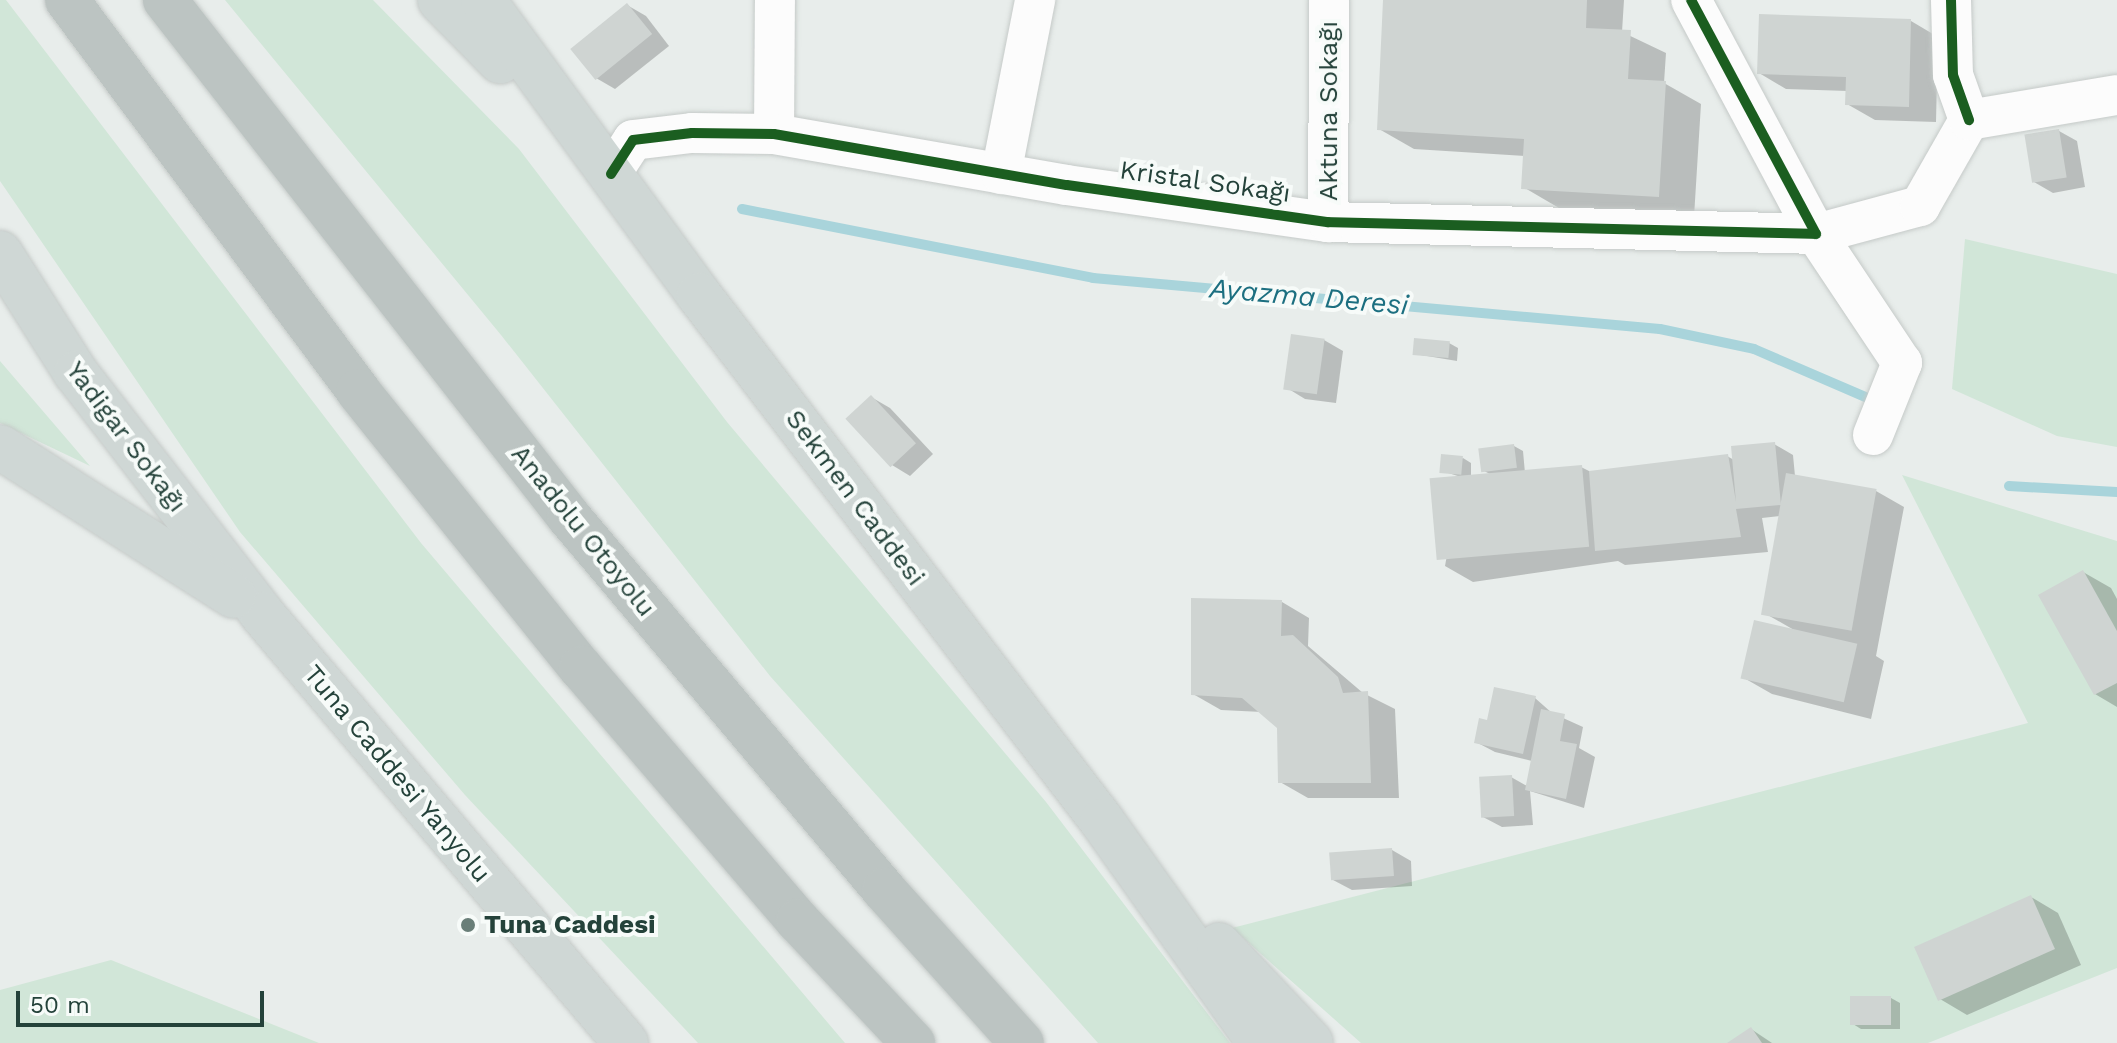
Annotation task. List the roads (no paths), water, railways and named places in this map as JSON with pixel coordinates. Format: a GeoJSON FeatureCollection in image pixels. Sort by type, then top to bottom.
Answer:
{"type":"FeatureCollection","features":[{"type":"Feature","properties":{"kind":"highway"},"geometry":{"type":"LineString","coordinates":[[67,0],[358,391],[571,656],[798,921],[913,1043]]}},
{"type":"Feature","properties":{"kind":"highway","name":"Anadolu Otoyolu"},"geometry":{"type":"LineString","coordinates":[[165,0],[569,517],[884,890],[1022,1043]]}},
{"type":"Feature","properties":{"kind":"main road"},"geometry":{"type":"LineString","coordinates":[[440,0],[611,174]]}},
{"type":"Feature","properties":{"kind":"main road"},"geometry":{"type":"LineString","coordinates":[[483,0],[611,174]]}},
{"type":"Feature","properties":{"kind":"main road","name":"Sekmen Caddesi"},"geometry":{"type":"LineString","coordinates":[[611,174],[1102,821]]}},
{"type":"Feature","properties":{"kind":"main road","name":"Yadigar Sokağı"},"geometry":{"type":"LineString","coordinates":[[0,253],[76,373],[262,614]]}},
{"type":"Feature","properties":{"kind":"main road"},"geometry":{"type":"LineString","coordinates":[[0,447],[262,614]]}},
{"type":"Feature","properties":{"kind":"main road","name":"Tuna Caddesi Yanyolu"},"geometry":{"type":"LineString","coordinates":[[262,614],[626,1043]]}},
{"type":"Feature","properties":{"kind":"main road"},"geometry":{"type":"LineString","coordinates":[[1102,821],[1260,1043]]}},
{"type":"Feature","properties":{"kind":"main road"},"geometry":{"type":"LineString","coordinates":[[1102,821],[1311,1043]]}},
{"type":"Feature","properties":{"kind":"street"},"geometry":{"type":"LineString","coordinates":[[774,134],[775,0]]}},
{"type":"Feature","properties":{"kind":"street"},"geometry":{"type":"LineString","coordinates":[[1001,174],[1035,0]]}},
{"type":"Feature","properties":{"kind":"street","name":"Aktuna Sokağı"},"geometry":{"type":"LineString","coordinates":[[1328,222],[1329,0]]}},
{"type":"Feature","properties":{"kind":"street"},"geometry":{"type":"LineString","coordinates":[[1691,0],[1816,234],[1902,363],[1873,435]]}},
{"type":"Feature","properties":{"kind":"street"},"geometry":{"type":"LineString","coordinates":[[1951,0],[1953,75],[1969,120],[2117,95]]}},
{"type":"Feature","properties":{"kind":"street","name":"Kristal Sokağı"},"geometry":{"type":"LineString","coordinates":[[611,174],[633,140],[692,133],[774,134],[1001,174],[1328,222],[1816,234],[1920,206],[1969,120]]}},
{"type":"Feature","properties":{"kind":"waterway","name":"Ayazma Deresi"},"geometry":{"type":"LineString","coordinates":[[742,209],[1093,278],[1660,329],[1754,349],[1870,399]]}},
{"type":"Feature","properties":{"kind":"waterway","name":"Ayazma Deresi"},"geometry":{"type":"LineString","coordinates":[[2009,486],[2117,492]]}},
{"type":"Feature","properties":{"kind":"place","name":"Tuna Caddesi"},"geometry":{"type":"Point","coordinates":[468,925]}}]}
